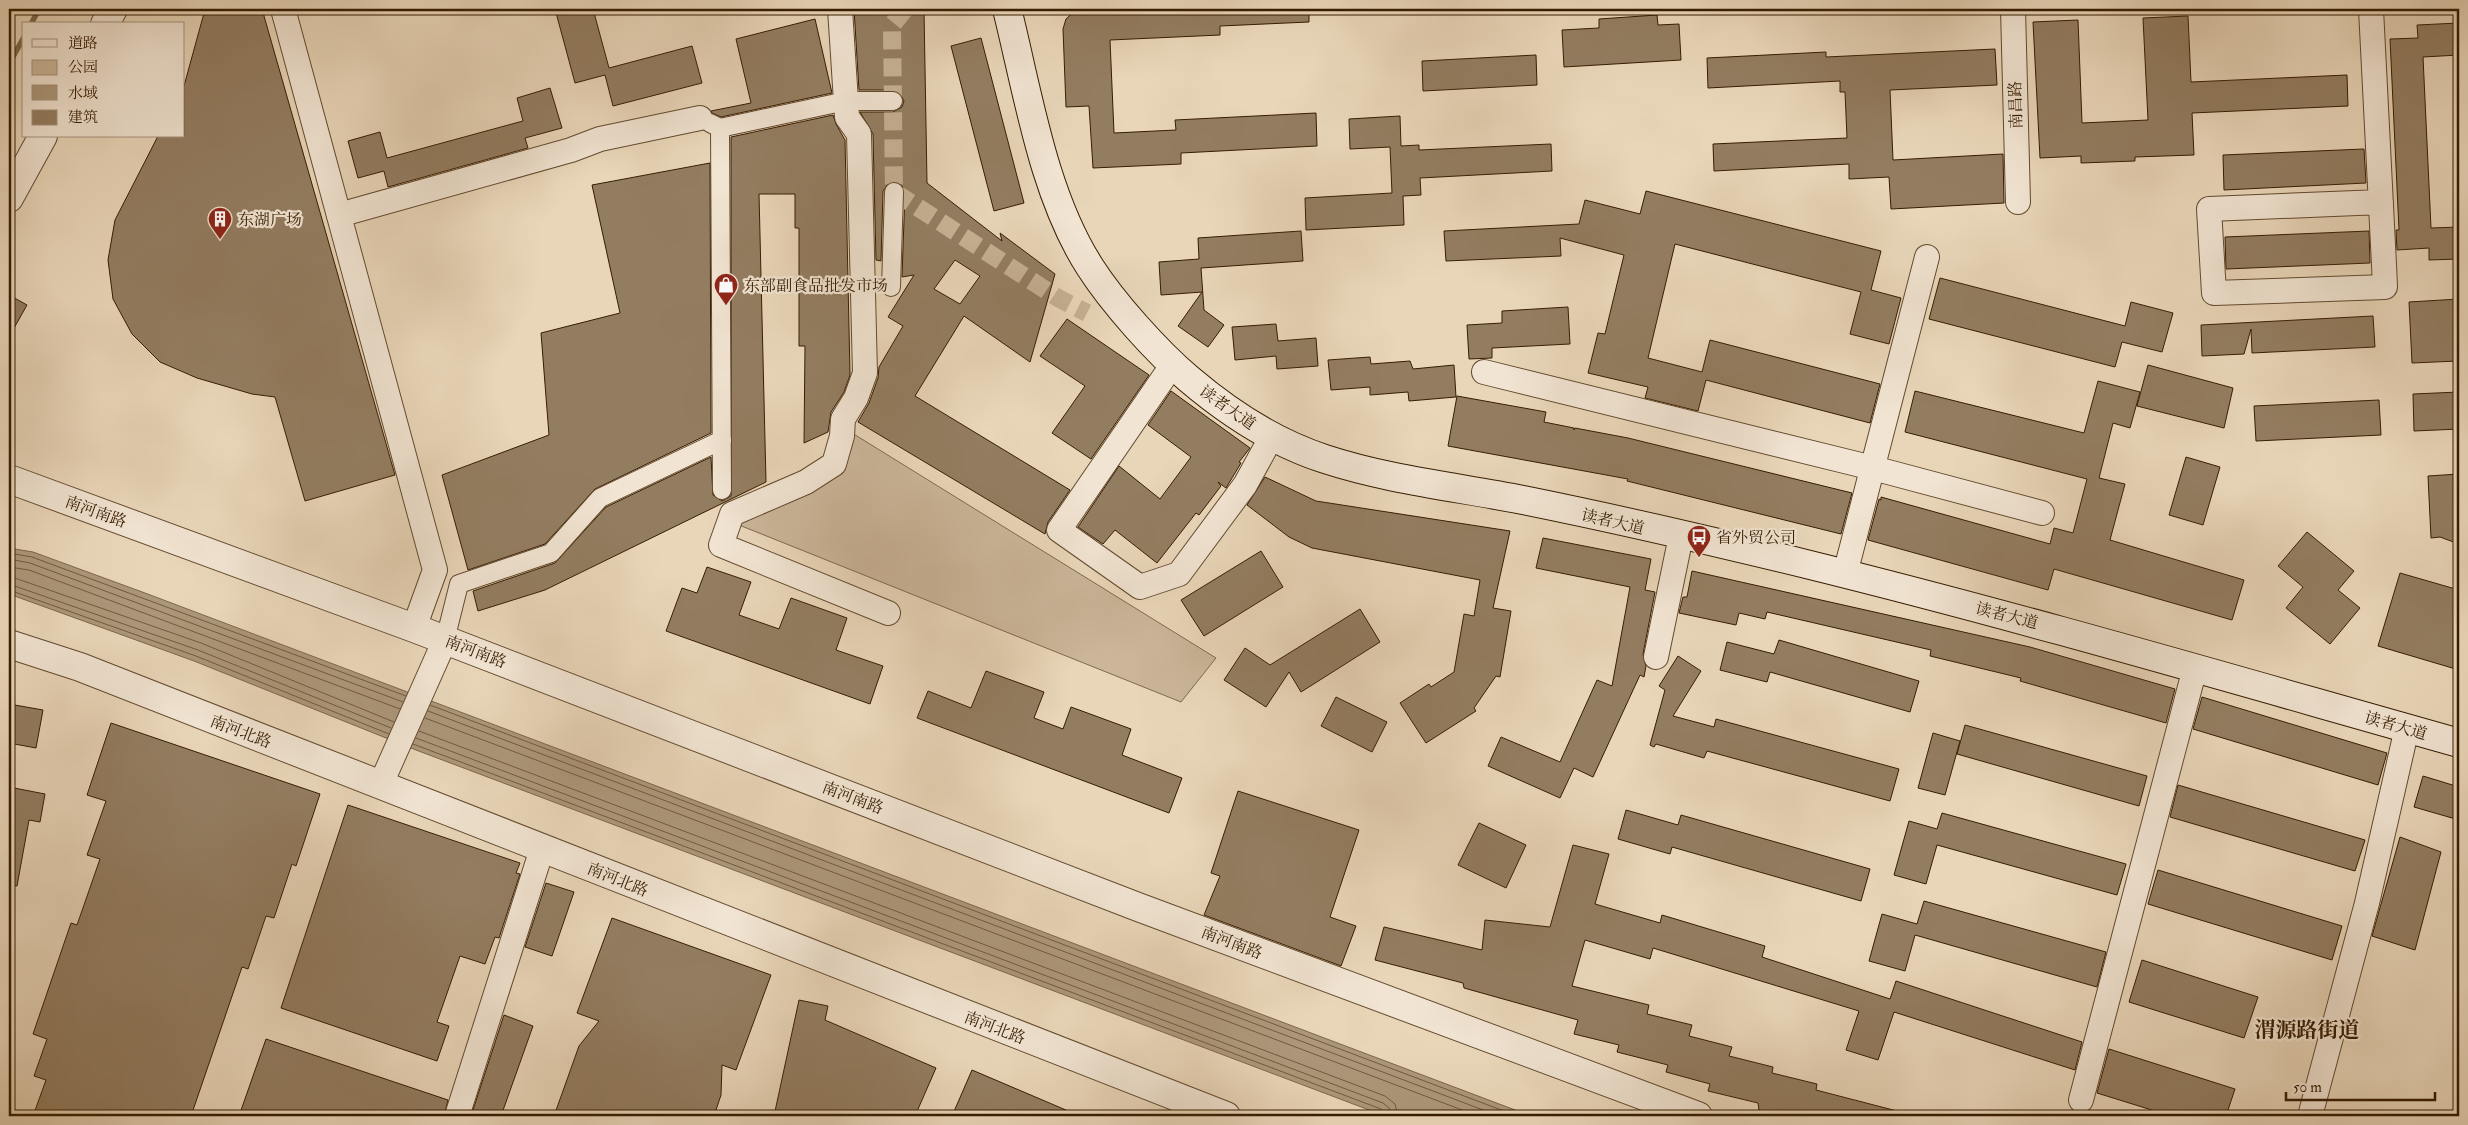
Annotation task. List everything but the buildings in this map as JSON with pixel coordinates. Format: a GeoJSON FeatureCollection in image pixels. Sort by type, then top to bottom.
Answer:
{"type":"FeatureCollection","features":[{"type":"Feature","properties":{"kind":"street"},"geometry":{"type":"LineString","coordinates":[[106,22],[113,9]]}},
{"type":"Feature","properties":{"kind":"street"},"geometry":{"type":"LineString","coordinates":[[284,9],[435,570],[414,628]]}},
{"type":"Feature","properties":{"kind":"street"},"geometry":{"type":"LineString","coordinates":[[840,9],[847,117],[859,134],[865,373],[856,398],[844,419],[842,436],[834,464],[806,482],[732,514],[721,545],[888,613]]}},
{"type":"Feature","properties":{"kind":"street","name":"读者大道"},"geometry":{"type":"LineString","coordinates":[[1007,9],[1056,196],[1090,268],[1148,339],[1187,378],[1232,412],[1272,436],[1322,458],[1364,470],[1524,501],[1681,536],[1846,574],[2041,624],[2459,743]]}},
{"type":"Feature","properties":{"kind":"street","name":"南昌路"},"geometry":{"type":"LineString","coordinates":[[2013,9],[2018,202]]}},
{"type":"Feature","properties":{"kind":"street"},"geometry":{"type":"LineString","coordinates":[[2371,9],[2381,202],[2385,287],[2214,293],[2209,209],[2381,202]]}},
{"type":"Feature","properties":{"kind":"street"},"geometry":{"type":"LineString","coordinates":[[339,215],[571,150],[600,139],[846,101],[893,101]]}},
{"type":"Feature","properties":{"kind":"street"},"geometry":{"type":"LineString","coordinates":[[710,123],[722,440],[722,490]]}},
{"type":"Feature","properties":{"kind":"street"},"geometry":{"type":"LineString","coordinates":[[9,198],[42,138]]}},
{"type":"Feature","properties":{"kind":"street"},"geometry":{"type":"LineString","coordinates":[[891,287],[894,192]]}},
{"type":"Feature","properties":{"kind":"street"},"geometry":{"type":"LineString","coordinates":[[1846,574],[1927,257]]}},
{"type":"Feature","properties":{"kind":"street"},"geometry":{"type":"LineString","coordinates":[[1173,364],[1059,530],[1140,587],[1179,574],[1245,485],[1272,436]]}},
{"type":"Feature","properties":{"kind":"street"},"geometry":{"type":"LineString","coordinates":[[1484,372],[1873,468],[2042,513]]}},
{"type":"Feature","properties":{"kind":"street"},"geometry":{"type":"LineString","coordinates":[[380,786],[445,640],[459,584],[551,553],[600,498],[722,440]]}},
{"type":"Feature","properties":{"kind":"street","name":"南河南路"},"geometry":{"type":"LineString","coordinates":[[9,479],[414,628],[1138,907],[1698,1116]]}},
{"type":"Feature","properties":{"kind":"street"},"geometry":{"type":"LineString","coordinates":[[1656,657],[1681,536]]}},
{"type":"Feature","properties":{"kind":"street","name":"南河北路"},"geometry":{"type":"LineString","coordinates":[[9,644],[80,668],[1226,1116]]}},
{"type":"Feature","properties":{"kind":"street"},"geometry":{"type":"LineString","coordinates":[[2081,1100],[2195,668]]}},
{"type":"Feature","properties":{"kind":"street"},"geometry":{"type":"LineString","coordinates":[[2310,1116],[2367,903],[2408,728]]}},
{"type":"Feature","properties":{"kind":"street"},"geometry":{"type":"LineString","coordinates":[[457,1116],[542,849]]}},
{"type":"Feature","properties":{"kind":"green space"},"geometry":{"type":"Polygon","coordinates":[[[852,433],[1216,658],[1181,702],[739,525],[827,465],[852,433]]]}},
{"type":"Feature","properties":{"kind":"water"},"geometry":{"type":"Polygon","coordinates":[[[9,548],[33,552],[145,593],[1531,1116],[1385,1116],[416,750],[194,661],[9,594],[9,548]]]}},
{"type":"Feature","properties":{"kind":"waterway"},"geometry":{"type":"LineString","coordinates":[[32,22],[39,9]]}},
{"type":"Feature","properties":{"kind":"waterway"},"geometry":{"type":"LineString","coordinates":[[9,64],[22,41]]}},
{"type":"Feature","properties":{"kind":"tunnel"},"geometry":{"type":"LineString","coordinates":[[905,9],[892,25],[894,192],[1058,298],[1087,313]]}},
{"type":"Feature","properties":{"kind":"place","name":"东湖广场"},"geometry":{"type":"Point","coordinates":[220,240]}},
{"type":"Feature","properties":{"kind":"place","name":"东部副食品批发市场"},"geometry":{"type":"Point","coordinates":[726,306]}},
{"type":"Feature","properties":{"kind":"place","name":"省外贸公司"},"geometry":{"type":"Point","coordinates":[1699,558]}},
{"type":"Feature","properties":{"kind":"district","name":"渭源路街道"},"geometry":{"type":"Point","coordinates":[2307,1030]}}]}
